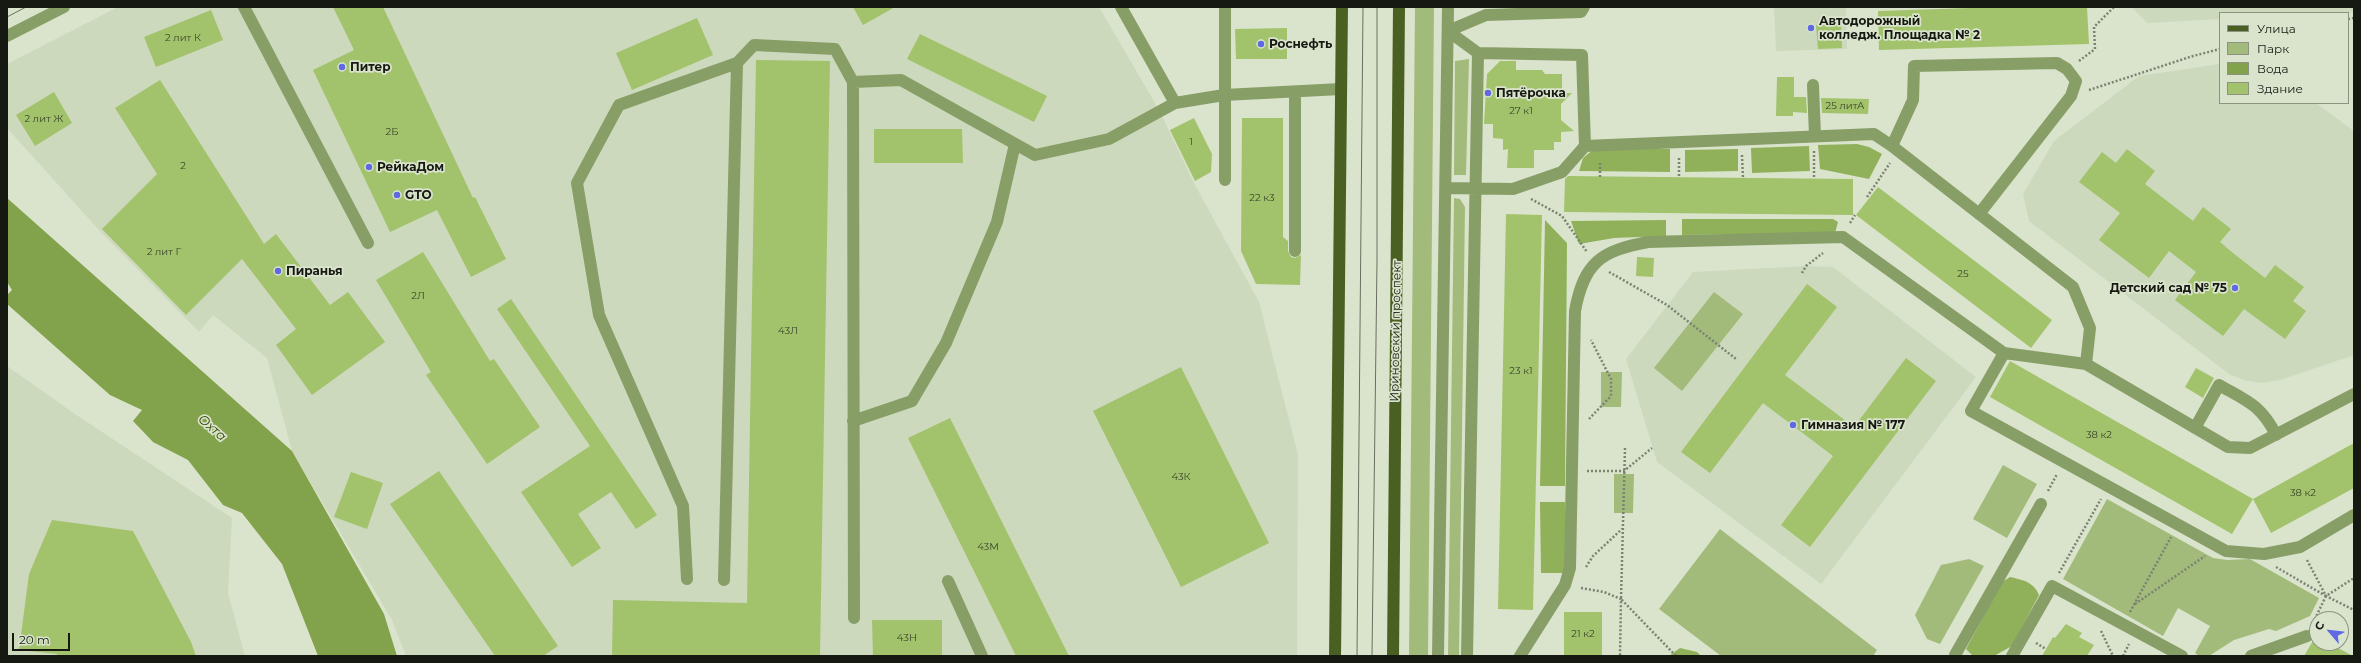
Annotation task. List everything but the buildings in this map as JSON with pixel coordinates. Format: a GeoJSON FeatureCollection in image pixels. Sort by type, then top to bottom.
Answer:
{"type":"FeatureCollection","features":[{"type":"Feature","properties":{"kind":"main road"},"geometry":{"type":"LineString","coordinates":[[1335,656],[1342,7]]}},
{"type":"Feature","properties":{"kind":"main road","name":"Ириновский проспект"},"geometry":{"type":"LineString","coordinates":[[1393,656],[1400,7]]}},
{"type":"Feature","properties":{"kind":"street"},"geometry":{"type":"LineString","coordinates":[[7,36],[64,7]]}},
{"type":"Feature","properties":{"kind":"street"},"geometry":{"type":"LineString","coordinates":[[244,7],[368,243]]}},
{"type":"Feature","properties":{"kind":"street"},"geometry":{"type":"LineString","coordinates":[[1121,7],[1175,103]]}},
{"type":"Feature","properties":{"kind":"street"},"geometry":{"type":"LineString","coordinates":[[1225,7],[1225,180]]}},
{"type":"Feature","properties":{"kind":"street"},"geometry":{"type":"LineString","coordinates":[[1438,656],[1448,7]]}},
{"type":"Feature","properties":{"kind":"street"},"geometry":{"type":"LineString","coordinates":[[1448,31],[1486,11],[1581,12],[1584,7]]}},
{"type":"Feature","properties":{"kind":"street"},"geometry":{"type":"LineString","coordinates":[[1446,188],[1513,189],[1562,172],[1585,146],[1582,55],[1478,53],[1448,31]]}},
{"type":"Feature","properties":{"kind":"street"},"geometry":{"type":"LineString","coordinates":[[687,579],[683,506],[599,315],[577,183],[619,104],[736,63],[754,45],[835,50],[853,82],[854,618]]}},
{"type":"Feature","properties":{"kind":"street"},"geometry":{"type":"LineString","coordinates":[[1467,656],[1478,53]]}},
{"type":"Feature","properties":{"kind":"street"},"geometry":{"type":"LineString","coordinates":[[724,580],[736,63]]}},
{"type":"Feature","properties":{"kind":"street"},"geometry":{"type":"LineString","coordinates":[[1895,148],[1913,100],[1914,66],[2057,63],[2067,69],[2076,81],[2071,96],[1979,214]]}},
{"type":"Feature","properties":{"kind":"street"},"geometry":{"type":"LineString","coordinates":[[853,82],[901,80],[1035,155],[1109,139],[1175,103],[1224,95],[1341,90]]}},
{"type":"Feature","properties":{"kind":"street"},"geometry":{"type":"LineString","coordinates":[[1813,85],[1814,136]]}},
{"type":"Feature","properties":{"kind":"street"},"geometry":{"type":"LineString","coordinates":[[1295,92],[1295,251]]}},
{"type":"Feature","properties":{"kind":"street"},"geometry":{"type":"LineString","coordinates":[[1585,146],[1874,134],[1895,148],[2073,287],[2090,328],[2086,364]]}},
{"type":"Feature","properties":{"kind":"street"},"geometry":{"type":"LineString","coordinates":[[853,421],[912,401],[946,343],[997,222],[1015,144]]}},
{"type":"Feature","properties":{"kind":"street"},"geometry":{"type":"LineString","coordinates":[[1520,656],[1565,585],[1570,568],[1575,311],[1580,288],[1594,263],[1619,248],[1648,242],[1843,237],[2004,353],[2086,364],[2228,447],[2250,448],[2354,394]]}},
{"type":"Feature","properties":{"kind":"street"},"geometry":{"type":"LineString","coordinates":[[2004,353],[1971,411],[2108,488],[2226,551],[2264,554],[2300,547],[2354,516]]}},
{"type":"Feature","properties":{"kind":"street"},"geometry":{"type":"LineString","coordinates":[[2195,428],[2218,385],[2257,407],[2268,418],[2276,435]]}},
{"type":"Feature","properties":{"kind":"street"},"geometry":{"type":"LineString","coordinates":[[1955,656],[2041,504]]}},
{"type":"Feature","properties":{"kind":"street"},"geometry":{"type":"LineString","coordinates":[[948,581],[982,656]]}},
{"type":"Feature","properties":{"kind":"street"},"geometry":{"type":"LineString","coordinates":[[2012,656],[2052,586],[2182,656]]}},
{"type":"Feature","properties":{"kind":"street"},"geometry":{"type":"LineString","coordinates":[[2251,656],[2307,636]]}},
{"type":"Feature","properties":{"kind":"path"},"geometry":{"type":"LineString","coordinates":[[2067,69],[2095,49],[2094,27],[2114,7]]}},
{"type":"Feature","properties":{"kind":"path"},"geometry":{"type":"LineString","coordinates":[[2071,96],[2193,56],[2219,49]]}},
{"type":"Feature","properties":{"kind":"path"},"geometry":{"type":"LineString","coordinates":[[1814,136],[1814,179]]}},
{"type":"Feature","properties":{"kind":"path"},"geometry":{"type":"LineString","coordinates":[[1741,140],[1743,178]]}},
{"type":"Feature","properties":{"kind":"path"},"geometry":{"type":"LineString","coordinates":[[1679,142],[1679,178]]}},
{"type":"Feature","properties":{"kind":"path"},"geometry":{"type":"LineString","coordinates":[[1867,197],[1895,148]]}},
{"type":"Feature","properties":{"kind":"path"},"geometry":{"type":"LineString","coordinates":[[1513,189],[1562,216],[1594,263],[1667,305],[1736,359]]}},
{"type":"Feature","properties":{"kind":"path"},"geometry":{"type":"LineString","coordinates":[[1802,274],[1806,266]]}},
{"type":"Feature","properties":{"kind":"path"},"geometry":{"type":"LineString","coordinates":[[1573,435],[1611,396],[1611,379],[1590,338]]}},
{"type":"Feature","properties":{"kind":"path"},"geometry":{"type":"LineString","coordinates":[[1620,656],[1620,599],[1625,448]]}},
{"type":"Feature","properties":{"kind":"path"},"geometry":{"type":"LineString","coordinates":[[1572,471],[1624,471],[1652,448]]}},
{"type":"Feature","properties":{"kind":"path"},"geometry":{"type":"LineString","coordinates":[[2041,504],[2063,463]]}},
{"type":"Feature","properties":{"kind":"path"},"geometry":{"type":"LineString","coordinates":[[2052,586],[2108,488]]}},
{"type":"Feature","properties":{"kind":"path"},"geometry":{"type":"LineString","coordinates":[[2124,624],[2178,526]]}},
{"type":"Feature","properties":{"kind":"path"},"geometry":{"type":"LineString","coordinates":[[1585,568],[1594,556],[1623,529]]}},
{"type":"Feature","properties":{"kind":"path"},"geometry":{"type":"LineString","coordinates":[[2134,605],[2218,547]]}},
{"type":"Feature","properties":{"kind":"path"},"geometry":{"type":"LineString","coordinates":[[2300,547],[2326,596]]}},
{"type":"Feature","properties":{"kind":"path"},"geometry":{"type":"LineString","coordinates":[[2251,553],[2326,596],[2354,610]]}},
{"type":"Feature","properties":{"kind":"path"},"geometry":{"type":"LineString","coordinates":[[2307,636],[2326,596],[2354,578]]}},
{"type":"Feature","properties":{"kind":"path"},"geometry":{"type":"LineString","coordinates":[[1565,585],[1604,592],[1620,599],[1676,656]]}},
{"type":"Feature","properties":{"kind":"shaded area"},"geometry":{"type":"Polygon","coordinates":[[[118,7],[1099,7],[1159,110],[1195,185],[1259,302],[1298,455],[1297,656],[406,656],[392,620],[292,451],[267,358],[213,315],[199,332],[98,229],[7,128],[7,64],[118,7]]]}},
{"type":"Feature","properties":{"kind":"shaded area","name":"Автодорожный колледж. Площадка № 2"},"geometry":{"type":"Polygon","coordinates":[[[1774,7],[1846,7],[1847,49],[1776,51],[1774,7]]]}},
{"type":"Feature","properties":{"kind":"shaded area"},"geometry":{"type":"Polygon","coordinates":[[[2132,7],[2354,7],[2354,13],[2219,12],[2219,19],[2147,23],[2132,7]]]}},
{"type":"Feature","properties":{"kind":"shaded area","name":"Детский сад № 75"},"geometry":{"type":"Polygon","coordinates":[[[2219,64],[2219,104],[2317,104],[2354,131],[2354,355],[2280,380],[2261,383],[2244,380],[2229,374],[2029,221],[2023,194],[2054,141],[2139,76],[2219,64]]]}},
{"type":"Feature","properties":{"kind":"shaded area"},"geometry":{"type":"Polygon","coordinates":[[[1857,144],[1869,147],[1882,154],[1869,179],[1820,169],[1818,145],[1857,144]]]}},
{"type":"Feature","properties":{"kind":"shaded area"},"geometry":{"type":"Polygon","coordinates":[[[1809,146],[1810,171],[1752,173],[1751,148],[1809,146]]]}},
{"type":"Feature","properties":{"kind":"shaded area"},"geometry":{"type":"Polygon","coordinates":[[[1594,149],[1670,149],[1670,172],[1579,171],[1583,158],[1594,149]]]}},
{"type":"Feature","properties":{"kind":"shaded area"},"geometry":{"type":"Polygon","coordinates":[[[1738,149],[1738,171],[1685,172],[1685,150],[1738,149]]]}},
{"type":"Feature","properties":{"kind":"shaded area"},"geometry":{"type":"Polygon","coordinates":[[[1682,219],[1833,219],[1838,222],[1835,233],[1682,235],[1682,219]]]}},
{"type":"Feature","properties":{"kind":"shaded area"},"geometry":{"type":"Polygon","coordinates":[[[1545,220],[1567,243],[1565,486],[1540,486],[1545,220]]]}},
{"type":"Feature","properties":{"kind":"shaded area"},"geometry":{"type":"Polygon","coordinates":[[[1666,220],[1666,236],[1614,238],[1579,244],[1571,221],[1666,220]]]}},
{"type":"Feature","properties":{"kind":"shaded area","name":"Гимназия № 177"},"geometry":{"type":"Polygon","coordinates":[[[1806,266],[1833,267],[1976,377],[1821,584],[1657,462],[1626,359],[1693,272],[1806,266]]]}},
{"type":"Feature","properties":{"kind":"shaded area"},"geometry":{"type":"Polygon","coordinates":[[[7,366],[75,414],[232,518],[228,593],[245,656],[7,656],[7,366]]]}},
{"type":"Feature","properties":{"kind":"shaded area"},"geometry":{"type":"Polygon","coordinates":[[[1540,502],[1565,502],[1565,573],[1541,573],[1540,502]]]}},
{"type":"Feature","properties":{"kind":"shaded area"},"geometry":{"type":"Polygon","coordinates":[[[2010,577],[2031,584],[2039,595],[2012,646],[1994,656],[1973,656],[1966,649],[2002,582],[2010,577]]]}},
{"type":"Feature","properties":{"kind":"shaded area"},"geometry":{"type":"Polygon","coordinates":[[[1680,648],[1697,652],[1701,656],[1669,656],[1680,648]]]}},
{"type":"Feature","properties":{"kind":"green space"},"geometry":{"type":"Polygon","coordinates":[[[1415,7],[1434,7],[1428,656],[1409,656],[1415,7]]]}},
{"type":"Feature","properties":{"kind":"green space"},"geometry":{"type":"Polygon","coordinates":[[[1469,59],[1466,175],[1454,175],[1455,61],[1469,59]]]}},
{"type":"Feature","properties":{"kind":"green space"},"geometry":{"type":"Polygon","coordinates":[[[1454,198],[1460,199],[1465,207],[1459,656],[1448,656],[1454,198]]]}},
{"type":"Feature","properties":{"kind":"green space"},"geometry":{"type":"Polygon","coordinates":[[[1714,292],[1743,314],[1682,391],[1654,368],[1714,292]]]}},
{"type":"Feature","properties":{"kind":"green space"},"geometry":{"type":"Polygon","coordinates":[[[1601,372],[1622,372],[1621,407],[1601,407],[1601,372]]]}},
{"type":"Feature","properties":{"kind":"green space"},"geometry":{"type":"Polygon","coordinates":[[[2003,465],[2037,484],[2007,538],[1973,519],[2003,465]]]}},
{"type":"Feature","properties":{"kind":"green space"},"geometry":{"type":"Polygon","coordinates":[[[1614,474],[1634,474],[1633,513],[1614,513],[1614,474]]]}},
{"type":"Feature","properties":{"kind":"green space"},"geometry":{"type":"Polygon","coordinates":[[[2107,499],[2213,558],[2227,560],[2250,559],[2319,598],[2312,611],[2309,611],[2309,616],[2276,631],[2269,629],[2234,640],[2209,656],[2199,656],[2195,653],[2210,626],[2178,608],[2163,636],[2063,579],[2107,499]]]}},
{"type":"Feature","properties":{"kind":"green space"},"geometry":{"type":"Polygon","coordinates":[[[1720,529],[1877,650],[1873,656],[1721,656],[1659,609],[1720,529]]]}},
{"type":"Feature","properties":{"kind":"green space"},"geometry":{"type":"Polygon","coordinates":[[[1969,559],[1984,566],[1940,644],[1927,639],[1915,615],[1941,565],[1969,559]]]}},
{"type":"Feature","properties":{"kind":"water","name":"Охта"},"geometry":{"type":"Polygon","coordinates":[[[7,198],[292,451],[384,614],[397,656],[318,656],[282,564],[242,513],[223,505],[188,460],[153,442],[133,421],[142,410],[110,395],[7,304],[7,295],[12,290],[7,282],[7,198]]]}},
{"type":"Feature","properties":{"kind":"tram line"},"geometry":{"type":"LineString","coordinates":[[7,17],[26,7]]}},
{"type":"Feature","properties":{"kind":"tram line"},"geometry":{"type":"LineString","coordinates":[[1357,656],[1363,7]]}},
{"type":"Feature","properties":{"kind":"tram line"},"geometry":{"type":"LineString","coordinates":[[1372,656],[1377,261],[1377,7]]}},
{"type":"Feature","properties":{"kind":"place","name":"Автодорожный колледж. Площадка № 2"},"geometry":{"type":"Point","coordinates":[1811,28]}},
{"type":"Feature","properties":{"kind":"place","name":"Роснефть"},"geometry":{"type":"Point","coordinates":[1261,44]}},
{"type":"Feature","properties":{"kind":"place","name":"Питер"},"geometry":{"type":"Point","coordinates":[342,67]}},
{"type":"Feature","properties":{"kind":"place","name":"Пятёрочка"},"geometry":{"type":"Point","coordinates":[1488,93]}},
{"type":"Feature","properties":{"kind":"place","name":"РейкаДом"},"geometry":{"type":"Point","coordinates":[369,167]}},
{"type":"Feature","properties":{"kind":"place","name":"GTO"},"geometry":{"type":"Point","coordinates":[397,195]}},
{"type":"Feature","properties":{"kind":"place","name":"Пиранья"},"geometry":{"type":"Point","coordinates":[278,271]}},
{"type":"Feature","properties":{"kind":"place","name":"Детский сад № 75"},"geometry":{"type":"Point","coordinates":[2235,288]}},
{"type":"Feature","properties":{"kind":"place","name":"Гимназия № 177"},"geometry":{"type":"Point","coordinates":[1793,425]}}]}
